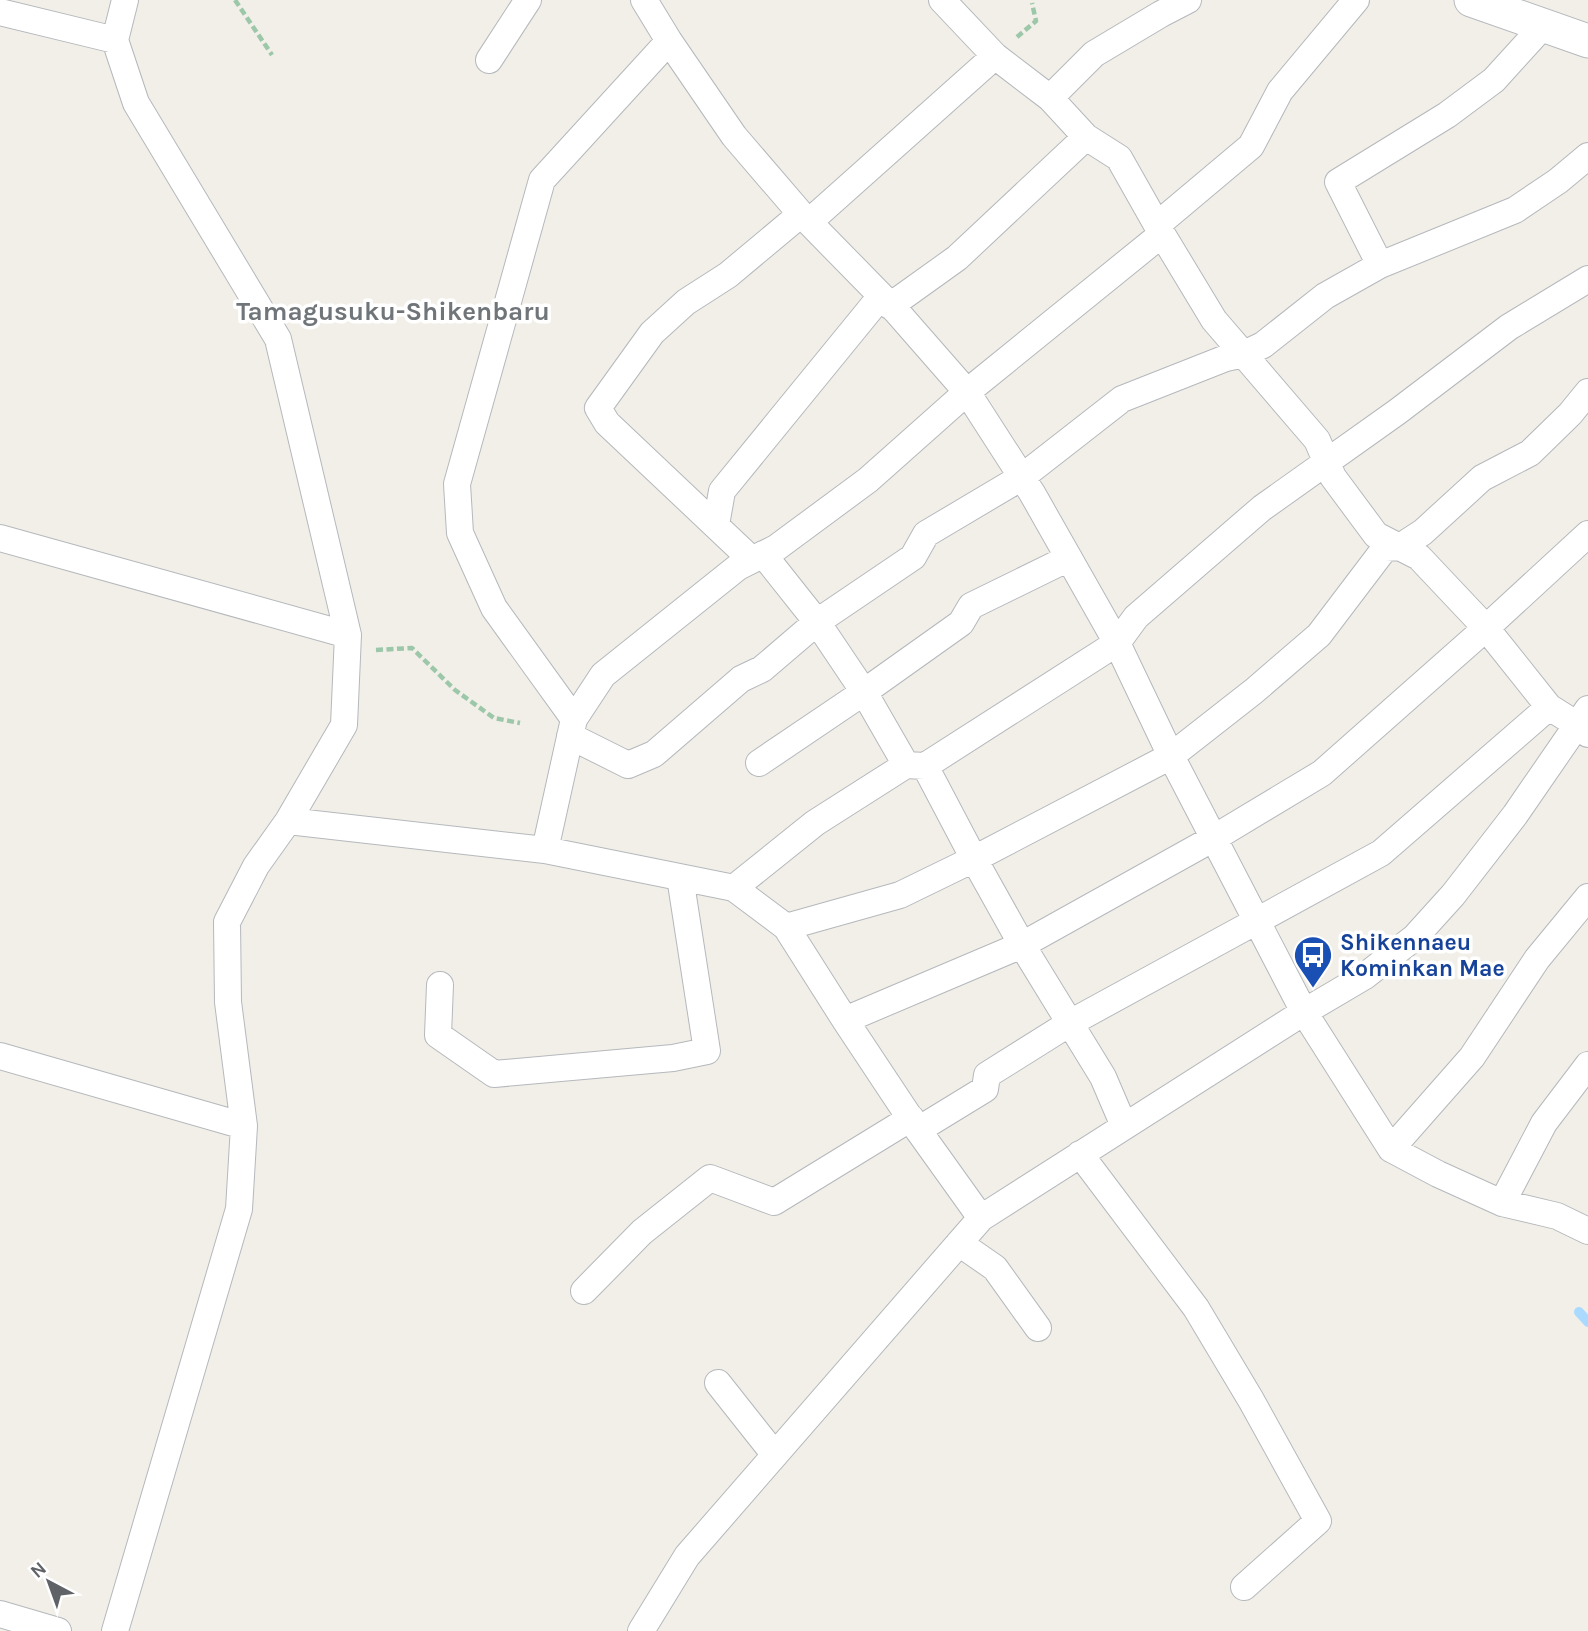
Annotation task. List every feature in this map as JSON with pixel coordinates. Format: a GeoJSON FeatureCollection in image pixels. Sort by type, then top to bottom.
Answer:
{"type":"FeatureCollection","features":[{"type":"Feature","properties":{"kind":"street"},"geometry":{"type":"LineString","coordinates":[[115,1631],[239,1209],[244,1126],[228,1002],[227,922],[256,866],[288,821],[344,725],[348,635],[278,339],[136,103],[115,40],[125,0]]}},
{"type":"Feature","properties":{"kind":"street"},"geometry":{"type":"LineString","coordinates":[[489,60],[528,0]]}},
{"type":"Feature","properties":{"kind":"street"},"geometry":{"type":"LineString","coordinates":[[644,0],[734,136],[805,218],[967,392],[1022,477],[1117,643],[1171,756],[1304,1012],[1391,1149],[1502,1203],[1558,1216],[1588,1231]]}},
{"type":"Feature","properties":{"kind":"street"},"geometry":{"type":"LineString","coordinates":[[642,1631],[687,1556],[981,1218],[1365,976],[1415,937],[1453,895],[1584,722],[1549,707],[1486,628],[1419,556],[1376,535],[1334,477],[1317,440],[1214,320],[1119,158],[1086,137],[1050,98],[995,56],[942,0]]}},
{"type":"Feature","properties":{"kind":"street"},"geometry":{"type":"LineString","coordinates":[[1050,98],[1094,54],[1161,13],[1188,0]]}},
{"type":"Feature","properties":{"kind":"street"},"geometry":{"type":"LineString","coordinates":[[545,850],[572,727],[603,675],[738,567],[776,548],[868,480],[967,392],[1159,230],[1251,146],[1280,91],[1356,0]]}},
{"type":"Feature","properties":{"kind":"street"},"geometry":{"type":"LineString","coordinates":[[1471,0],[1588,41]]}},
{"type":"Feature","properties":{"kind":"street"},"geometry":{"type":"LineString","coordinates":[[0,12],[115,40]]}},
{"type":"Feature","properties":{"kind":"street"},"geometry":{"type":"LineString","coordinates":[[1380,265],[1338,182],[1447,115],[1485,87],[1543,26]]}},
{"type":"Feature","properties":{"kind":"street"},"geometry":{"type":"LineString","coordinates":[[669,41],[542,180],[457,484],[460,533],[494,608],[572,727],[628,765],[654,754],[741,679],[762,668],[817,622],[913,557],[926,534],[1022,477],[1122,398],[1263,345],[1325,296],[1380,265],[1515,210],[1558,181],[1588,156]]}},
{"type":"Feature","properties":{"kind":"street"},"geometry":{"type":"LineString","coordinates":[[995,56],[805,218],[728,275],[686,302],[652,333],[598,408],[607,423],[716,525],[758,557],[817,622],[915,766],[974,859],[1022,945],[1103,1077],[1124,1126]]}},
{"type":"Feature","properties":{"kind":"street"},"geometry":{"type":"LineString","coordinates":[[716,525],[722,491],[885,301],[957,258],[1086,137]]}},
{"type":"Feature","properties":{"kind":"street"},"geometry":{"type":"LineString","coordinates":[[734,888],[815,823],[915,766],[1117,643],[1136,617],[1262,508],[1397,412],[1509,327],[1588,279]]}},
{"type":"Feature","properties":{"kind":"street"},"geometry":{"type":"LineString","coordinates":[[786,927],[900,895],[1171,756],[1254,691],[1319,635],[1385,548],[1399,547],[1423,532],[1482,478],[1531,453],[1570,414],[1588,391]]}},
{"type":"Feature","properties":{"kind":"street"},"geometry":{"type":"LineString","coordinates":[[845,1020],[1022,945],[1214,838],[1322,774],[1588,534]]}},
{"type":"Feature","properties":{"kind":"street"},"geometry":{"type":"LineString","coordinates":[[0,538],[348,635]]}},
{"type":"Feature","properties":{"kind":"street"},"geometry":{"type":"LineString","coordinates":[[759,763],[961,623],[971,606],[1069,558]]}},
{"type":"Feature","properties":{"kind":"street"},"geometry":{"type":"LineString","coordinates":[[584,1292],[642,1232],[710,1178],[774,1202],[914,1124],[985,1089],[987,1075],[1070,1023],[1381,853],[1549,707]]}},
{"type":"Feature","properties":{"kind":"street"},"geometry":{"type":"LineString","coordinates":[[288,821],[545,850],[734,888],[786,927],[914,1124],[981,1218]]}},
{"type":"Feature","properties":{"kind":"street"},"geometry":{"type":"LineString","coordinates":[[440,985],[438,1035],[494,1074],[673,1058],[707,1051],[680,877]]}},
{"type":"Feature","properties":{"kind":"street"},"geometry":{"type":"LineString","coordinates":[[1391,1149],[1472,1056],[1537,959],[1588,897]]}},
{"type":"Feature","properties":{"kind":"street"},"geometry":{"type":"LineString","coordinates":[[0,1056],[244,1126]]}},
{"type":"Feature","properties":{"kind":"street"},"geometry":{"type":"LineString","coordinates":[[1502,1203],[1544,1123],[1588,1065]]}},
{"type":"Feature","properties":{"kind":"street"},"geometry":{"type":"LineString","coordinates":[[1080,1154],[1196,1308],[1318,1521],[1244,1587]]}},
{"type":"Feature","properties":{"kind":"street"},"geometry":{"type":"LineString","coordinates":[[959,1243],[995,1268],[1038,1328]]}},
{"type":"Feature","properties":{"kind":"street"},"geometry":{"type":"LineString","coordinates":[[718,1383],[775,1455]]}},
{"type":"Feature","properties":{"kind":"street"},"geometry":{"type":"LineString","coordinates":[[0,1614],[58,1631]]}},
{"type":"Feature","properties":{"kind":"path"},"geometry":{"type":"LineString","coordinates":[[235,0],[272,55]]}},
{"type":"Feature","properties":{"kind":"path"},"geometry":{"type":"LineString","coordinates":[[995,56],[1036,21],[1032,3]]}},
{"type":"Feature","properties":{"kind":"path"},"geometry":{"type":"LineString","coordinates":[[348,635],[371,650],[412,648],[455,690],[494,718],[520,723]]}},
{"type":"Feature","properties":{"kind":"waterway"},"geometry":{"type":"LineString","coordinates":[[1579,1312],[1588,1322]]}},
{"type":"Feature","properties":{"kind":"place","name":"Shikennaeu Kominkan Mae"},"geometry":{"type":"Point","coordinates":[1313,989]}},
{"type":"Feature","properties":{"kind":"district","name":"Tamagusuku-Shikenbaru"},"geometry":{"type":"Point","coordinates":[393,311]}}]}
